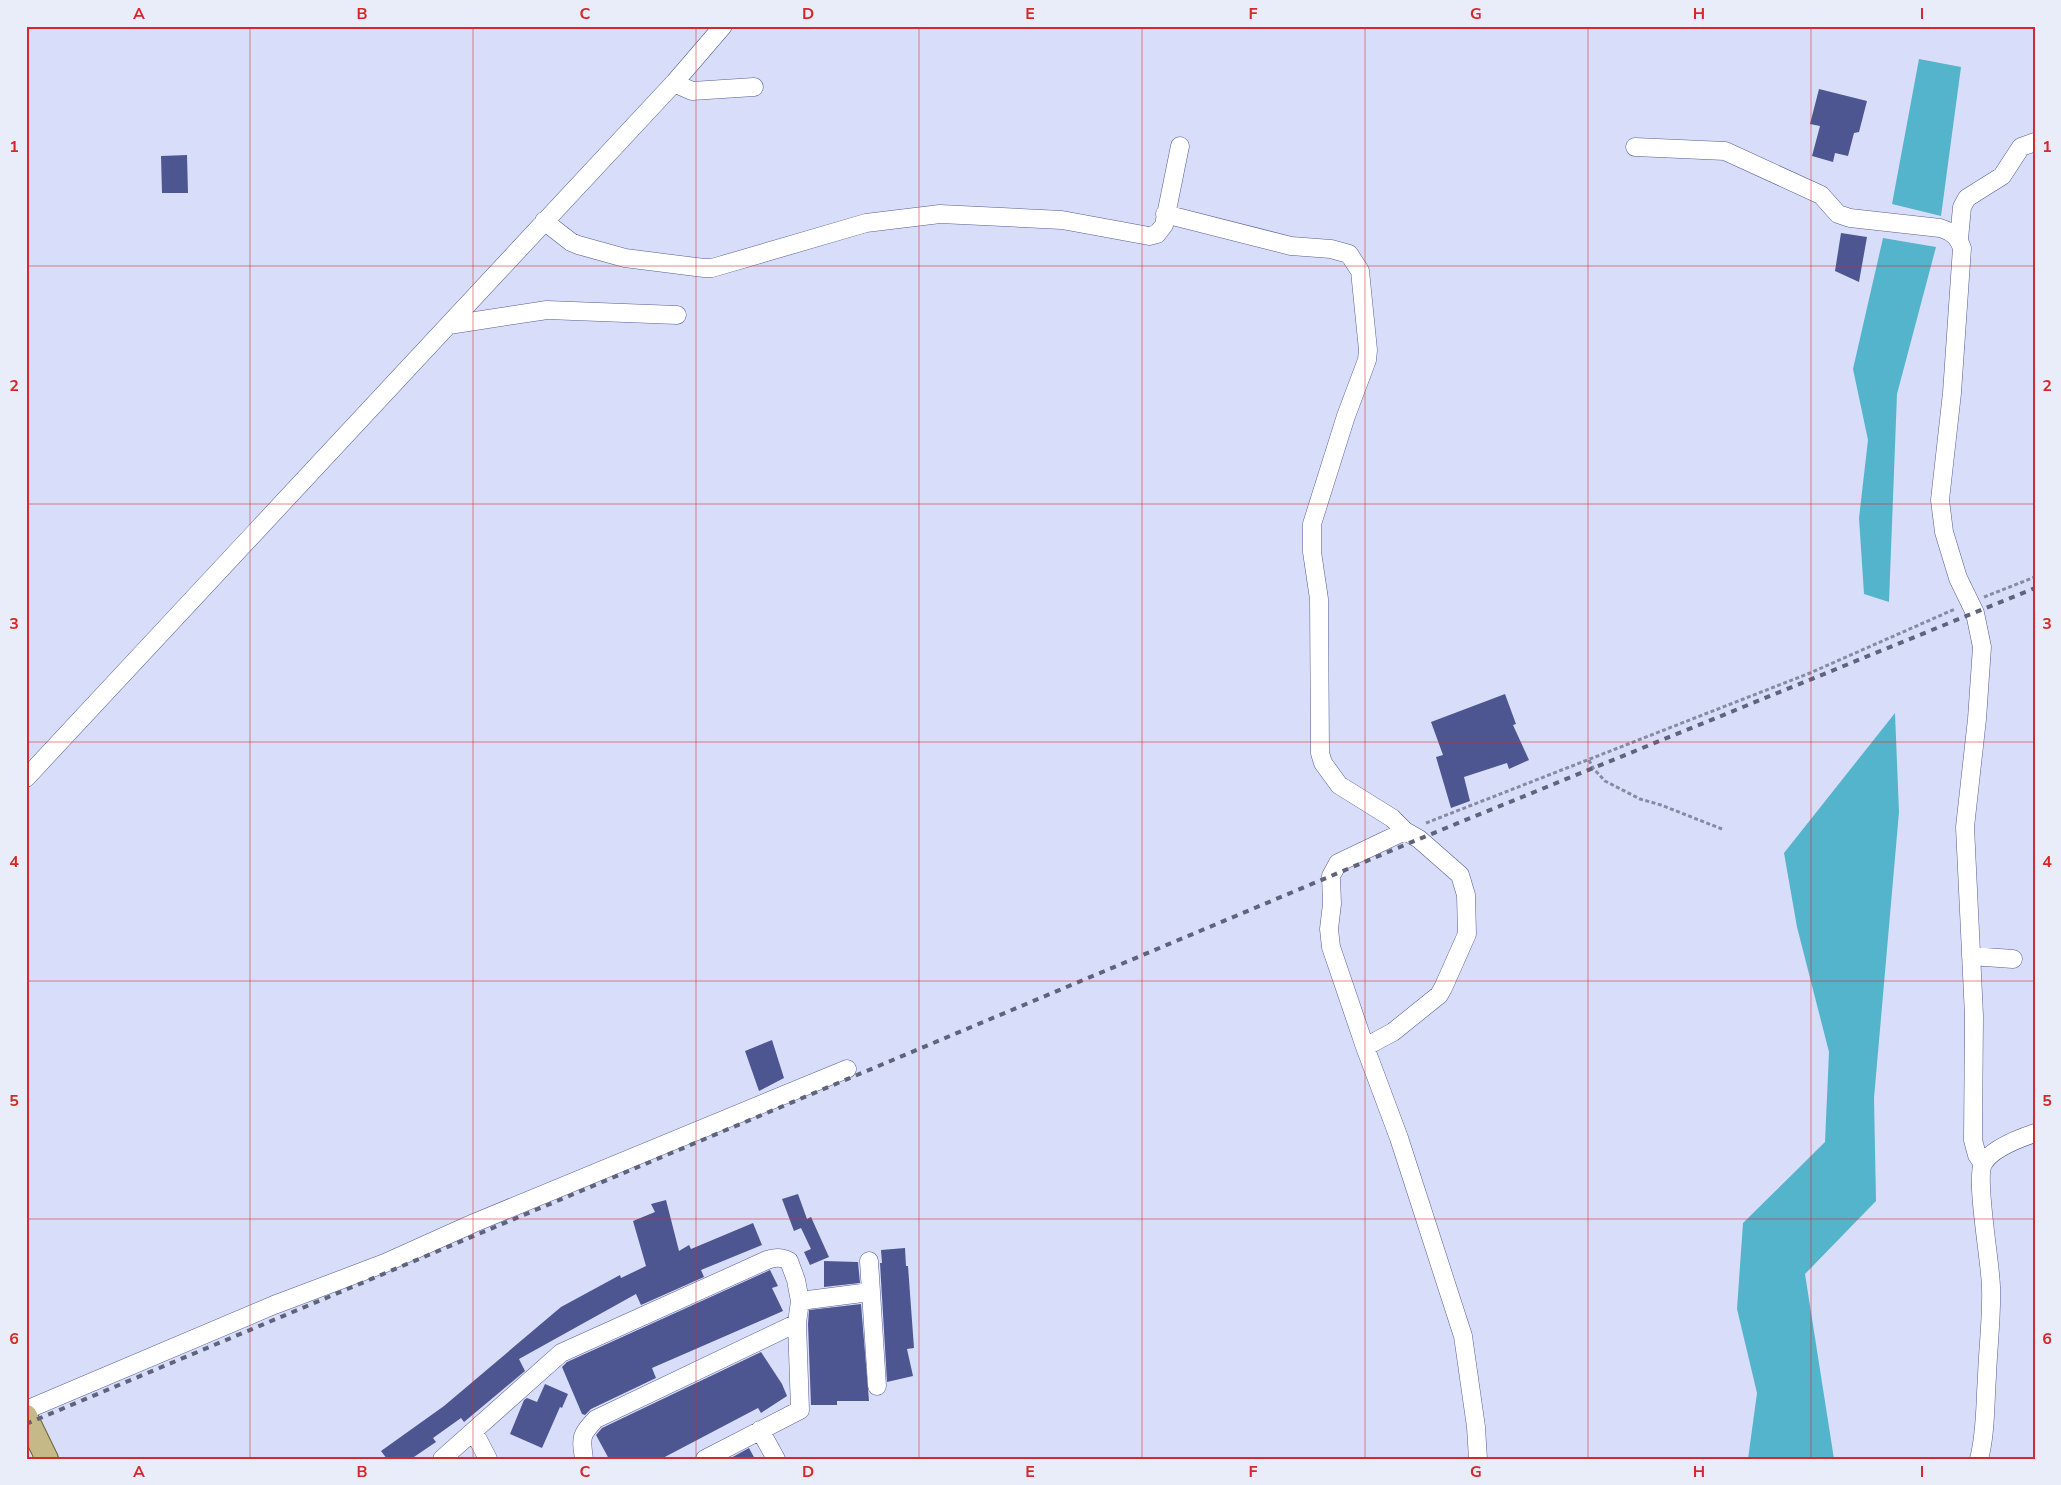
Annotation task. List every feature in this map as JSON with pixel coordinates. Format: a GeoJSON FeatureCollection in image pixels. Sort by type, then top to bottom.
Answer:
{"type":"FeatureCollection","features":[{"type":"Feature","properties":{"kind":"main road"},"geometry":{"type":"LineString","coordinates":[[26,1416],[47,1459]]}},
{"type":"Feature","properties":{"kind":"street"},"geometry":{"type":"LineString","coordinates":[[26,778],[450,325],[674,83],[723,26]]}},
{"type":"Feature","properties":{"kind":"street"},"geometry":{"type":"LineString","coordinates":[[674,83],[697,91],[754,87]]}},
{"type":"Feature","properties":{"kind":"street"},"geometry":{"type":"LineString","coordinates":[[1983,1164],[1977,1155],[1973,1140],[1974,1016],[1965,827],[1982,655],[1975,613],[1958,578],[1948,548],[1940,500],[1952,392],[1962,262],[1962,248],[1959,239],[1962,207],[1967,198],[2002,176],[2021,146],[2035,142]]}},
{"type":"Feature","properties":{"kind":"street"},"geometry":{"type":"LineString","coordinates":[[544,222],[578,245],[625,258],[704,268],[729,263],[866,223],[940,214],[1062,220],[1149,236],[1157,234],[1162,230],[1180,146]]}},
{"type":"Feature","properties":{"kind":"street"},"geometry":{"type":"LineString","coordinates":[[1635,147],[1725,150],[1821,195],[1838,214],[1850,218],[1940,228],[1951,231],[1959,239]]}},
{"type":"Feature","properties":{"kind":"street"},"geometry":{"type":"LineString","coordinates":[[1165,214],[1291,246],[1331,249],[1349,254],[1360,271],[1368,350],[1367,360],[1346,416],[1312,524],[1312,552],[1319,599],[1320,753],[1323,763],[1339,785],[1392,818],[1460,875],[1466,895],[1467,934],[1439,995],[1393,1032],[1365,1047]]}},
{"type":"Feature","properties":{"kind":"street"},"geometry":{"type":"LineString","coordinates":[[450,325],[547,310],[677,315]]}},
{"type":"Feature","properties":{"kind":"street"},"geometry":{"type":"LineString","coordinates":[[1406,831],[1338,863],[1332,876],[1332,904],[1329,929],[1331,947],[1365,1047],[1399,1138],[1463,1336],[1476,1427],[1478,1459]]}},
{"type":"Feature","properties":{"kind":"street"},"geometry":{"type":"LineString","coordinates":[[1971,956],[2013,959]]}},
{"type":"Feature","properties":{"kind":"street"},"geometry":{"type":"LineString","coordinates":[[26,1410],[274,1306],[385,1263],[474,1223],[848,1069]]}},
{"type":"Feature","properties":{"kind":"street"},"geometry":{"type":"LineString","coordinates":[[1979,1459],[1985,1408],[1992,1290],[1980,1186],[1983,1164],[1995,1152],[2020,1138],[2035,1133]]}},
{"type":"Feature","properties":{"kind":"street"},"geometry":{"type":"LineString","coordinates":[[442,1459],[561,1353],[767,1260],[775,1258],[789,1261],[796,1280],[800,1301],[797,1323],[800,1410],[705,1459]]}},
{"type":"Feature","properties":{"kind":"street"},"geometry":{"type":"LineString","coordinates":[[869,1261],[877,1386]]}},
{"type":"Feature","properties":{"kind":"street"},"geometry":{"type":"LineString","coordinates":[[800,1301],[870,1292]]}},
{"type":"Feature","properties":{"kind":"street"},"geometry":{"type":"LineString","coordinates":[[584,1459],[581,1439],[585,1430],[596,1419],[797,1323]]}},
{"type":"Feature","properties":{"kind":"street"},"geometry":{"type":"LineString","coordinates":[[760,1430],[776,1459]]}},
{"type":"Feature","properties":{"kind":"street"},"geometry":{"type":"LineString","coordinates":[[474,1432],[488,1459]]}},
{"type":"Feature","properties":{"kind":"path"},"geometry":{"type":"LineString","coordinates":[[1406,831],[1810,673],[1970,603],[2035,577]]}},
{"type":"Feature","properties":{"kind":"path"},"geometry":{"type":"LineString","coordinates":[[1589,760],[1593,768],[1606,782],[1640,799],[1722,829]]}},
{"type":"Feature","properties":{"kind":"water"},"geometry":{"type":"Polygon","coordinates":[[[1919,59],[1961,67],[1941,216],[1892,204],[1919,59]]]}},
{"type":"Feature","properties":{"kind":"water"},"geometry":{"type":"Polygon","coordinates":[[[1883,238],[1936,247],[1897,394],[1889,602],[1864,594],[1859,518],[1868,440],[1853,369],[1883,238]]]}},
{"type":"Feature","properties":{"kind":"water"},"geometry":{"type":"Polygon","coordinates":[[[1895,713],[1899,812],[1874,1098],[1876,1201],[1805,1274],[1834,1459],[1748,1459],[1757,1393],[1737,1309],[1743,1223],[1825,1142],[1829,1052],[1797,927],[1784,853],[1895,713]]]}},
{"type":"Feature","properties":{"kind":"building"},"geometry":{"type":"Polygon","coordinates":[[[1819,89],[1867,101],[1859,132],[1854,133],[1848,156],[1835,153],[1833,162],[1812,156],[1820,126],[1810,124],[1819,89]]]}},
{"type":"Feature","properties":{"kind":"building"},"geometry":{"type":"Polygon","coordinates":[[[187,155],[188,193],[162,193],[161,156],[187,155]]]}},
{"type":"Feature","properties":{"kind":"building"},"geometry":{"type":"Polygon","coordinates":[[[1841,233],[1867,237],[1859,282],[1835,271],[1841,233]]]}},
{"type":"Feature","properties":{"kind":"building"},"geometry":{"type":"Polygon","coordinates":[[[1505,694],[1516,724],[1513,725],[1529,760],[1509,769],[1507,763],[1464,777],[1470,801],[1451,808],[1436,757],[1443,755],[1431,722],[1505,694]]]}},
{"type":"Feature","properties":{"kind":"building"},"geometry":{"type":"Polygon","coordinates":[[[772,1040],[784,1078],[759,1091],[745,1051],[772,1040]]]}},
{"type":"Feature","properties":{"kind":"building"},"geometry":{"type":"Polygon","coordinates":[[[798,1194],[807,1219],[811,1217],[829,1257],[810,1265],[804,1252],[811,1249],[801,1228],[794,1231],[782,1199],[798,1194]]]}},
{"type":"Feature","properties":{"kind":"building"},"geometry":{"type":"Polygon","coordinates":[[[666,1200],[679,1251],[689,1245],[691,1249],[753,1223],[762,1245],[701,1270],[704,1277],[641,1305],[636,1294],[519,1359],[525,1371],[464,1422],[461,1418],[433,1438],[436,1442],[411,1459],[387,1459],[381,1451],[444,1406],[561,1307],[620,1275],[621,1278],[646,1266],[633,1221],[655,1212],[651,1204],[666,1200]]]}},
{"type":"Feature","properties":{"kind":"building"},"geometry":{"type":"Polygon","coordinates":[[[905,1248],[914,1348],[907,1349],[913,1376],[887,1382],[880,1263],[882,1263],[881,1250],[905,1248]]]}},
{"type":"Feature","properties":{"kind":"building"},"geometry":{"type":"Polygon","coordinates":[[[824,1261],[858,1262],[860,1283],[824,1287],[824,1261]]]}},
{"type":"Feature","properties":{"kind":"building"},"geometry":{"type":"Polygon","coordinates":[[[770,1270],[778,1286],[772,1288],[783,1311],[652,1368],[656,1378],[591,1409],[585,1415],[582,1414],[562,1367],[567,1362],[770,1270]]]}},
{"type":"Feature","properties":{"kind":"building"},"geometry":{"type":"Polygon","coordinates":[[[861,1304],[869,1401],[837,1401],[837,1405],[811,1405],[809,1310],[861,1304]]]}},
{"type":"Feature","properties":{"kind":"building"},"geometry":{"type":"Polygon","coordinates":[[[761,1352],[782,1384],[787,1396],[761,1413],[758,1408],[661,1459],[609,1459],[596,1435],[602,1428],[761,1352]]]}},
{"type":"Feature","properties":{"kind":"building"},"geometry":{"type":"Polygon","coordinates":[[[545,1384],[568,1394],[562,1408],[560,1407],[542,1448],[510,1434],[524,1400],[527,1398],[537,1402],[545,1384]]]}},
{"type":"Feature","properties":{"kind":"building"},"geometry":{"type":"Polygon","coordinates":[[[749,1448],[755,1459],[729,1459],[749,1448]]]}},
{"type":"Feature","properties":{"kind":"railway"},"geometry":{"type":"LineString","coordinates":[[26,1424],[1419,839],[2035,588]]}}]}
